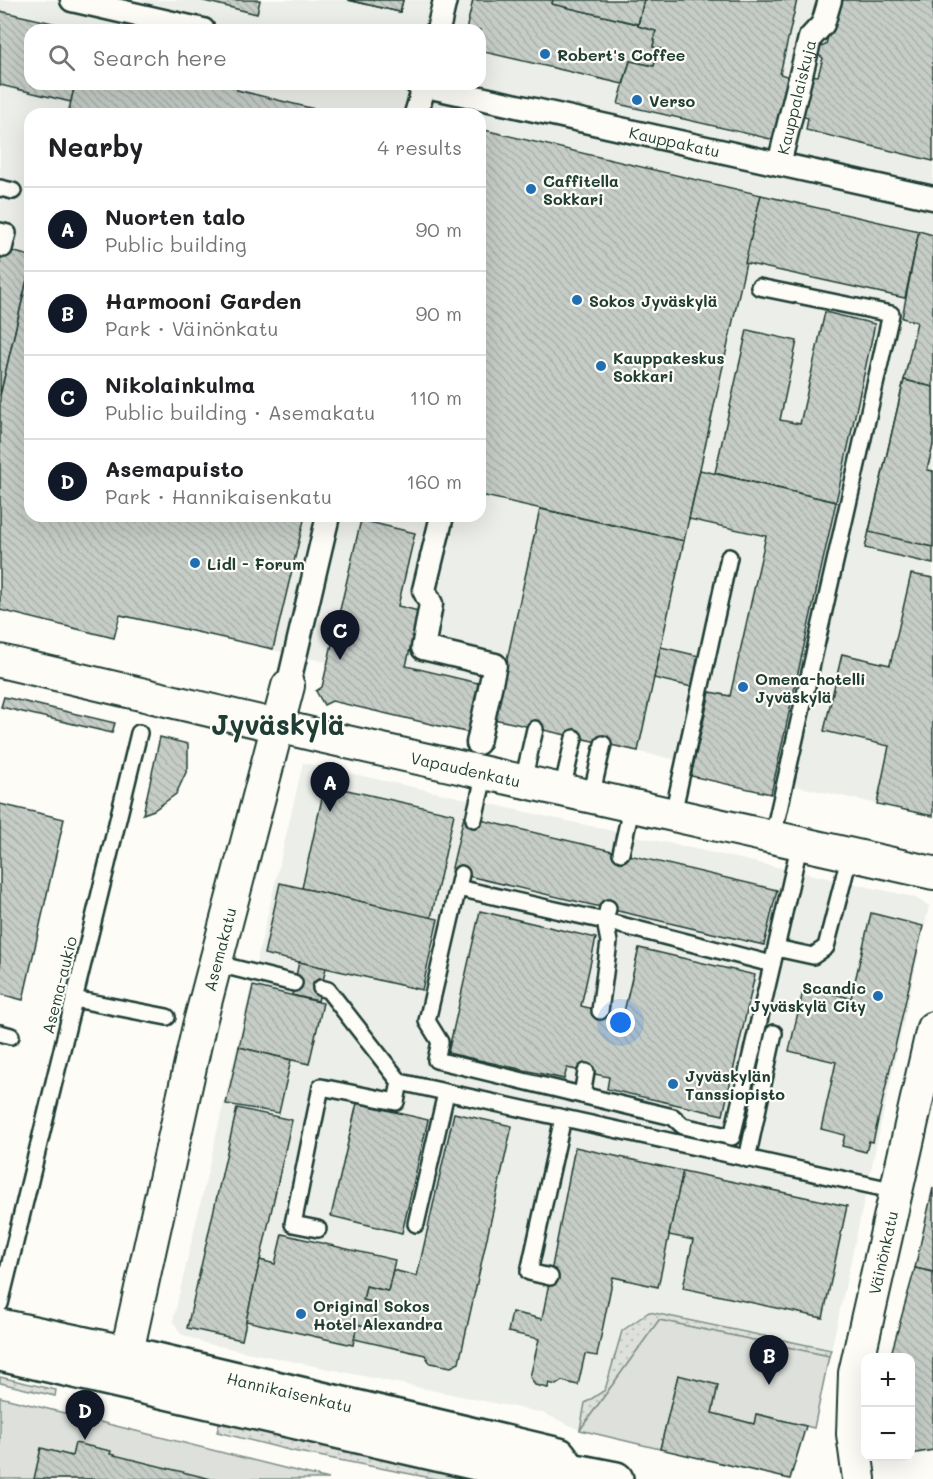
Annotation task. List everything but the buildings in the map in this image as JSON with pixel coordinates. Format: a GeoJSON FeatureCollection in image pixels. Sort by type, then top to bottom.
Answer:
{"type":"FeatureCollection","features":[{"type":"Feature","properties":{"kind":"main road","name":"Hannikaisenkatu"},"geometry":{"type":"LineString","coordinates":[[0,1326],[123,1368]]}},
{"type":"Feature","properties":{"kind":"main road","name":"Hannikaisenkatu"},"geometry":{"type":"LineString","coordinates":[[0,1354],[123,1368],[559,1455],[579,1477]]}},
{"type":"Feature","properties":{"kind":"street"},"geometry":{"type":"LineString","coordinates":[[72,0],[177,24]]}},
{"type":"Feature","properties":{"kind":"street"},"geometry":{"type":"LineString","coordinates":[[439,24],[445,0]]}},
{"type":"Feature","properties":{"kind":"street","name":"Kauppalaiskuja"},"geometry":{"type":"LineString","coordinates":[[779,164],[810,38],[823,24],[830,0]]}},
{"type":"Feature","properties":{"kind":"street"},"geometry":{"type":"LineString","coordinates":[[418,108],[421,90]]}},
{"type":"Feature","properties":{"kind":"street","name":"Kauppakatu"},"geometry":{"type":"LineString","coordinates":[[449,90],[933,198]]}},
{"type":"Feature","properties":{"kind":"street","name":"Asemakatu"},"geometry":{"type":"LineString","coordinates":[[123,1368],[214,963],[288,686],[327,522]]}},
{"type":"Feature","properties":{"kind":"street"},"geometry":{"type":"LineString","coordinates":[[441,522],[424,590],[431,604],[423,648],[495,665],[478,743]]}},
{"type":"Feature","properties":{"kind":"street","name":"Vapaudenkatu"},"geometry":{"type":"LineString","coordinates":[[0,661],[523,782],[933,873]]}},
{"type":"Feature","properties":{"kind":"street","name":"Väinönkatu"},"geometry":{"type":"LineString","coordinates":[[859,1479],[853,1434],[855,1373],[933,1028]]}},
{"type":"Feature","properties":{"kind":"lane"},"geometry":{"type":"LineString","coordinates":[[0,231],[8,233],[4,249]]}},
{"type":"Feature","properties":{"kind":"lane"},"geometry":{"type":"LineString","coordinates":[[759,287],[891,314],[786,839],[776,948],[732,1137],[683,1126],[673,1117],[436,1060],[440,1042],[427,1021],[459,881],[606,915],[771,964]]}},
{"type":"Feature","properties":{"kind":"lane"},"geometry":{"type":"LineString","coordinates":[[673,814],[729,557]]}},
{"type":"Feature","properties":{"kind":"lane"},"geometry":{"type":"LineString","coordinates":[[523,782],[535,729]]}},
{"type":"Feature","properties":{"kind":"lane","name":"Asema-aukio"},"geometry":{"type":"LineString","coordinates":[[0,1304],[139,733]]}},
{"type":"Feature","properties":{"kind":"lane"},"geometry":{"type":"LineString","coordinates":[[574,738],[577,793]]}},
{"type":"Feature","properties":{"kind":"lane"},"geometry":{"type":"LineString","coordinates":[[577,793],[603,744]]}},
{"type":"Feature","properties":{"kind":"lane"},"geometry":{"type":"LineString","coordinates":[[474,819],[485,773]]}},
{"type":"Feature","properties":{"kind":"lane"},"geometry":{"type":"LineString","coordinates":[[621,853],[632,805]]}},
{"type":"Feature","properties":{"kind":"lane"},"geometry":{"type":"LineString","coordinates":[[776,948],[813,956],[826,947],[850,854]]}},
{"type":"Feature","properties":{"kind":"lane"},"geometry":{"type":"LineString","coordinates":[[600,1011],[609,942],[606,915]]}},
{"type":"Feature","properties":{"kind":"lane"},"geometry":{"type":"LineString","coordinates":[[214,963],[294,982]]}},
{"type":"Feature","properties":{"kind":"lane"},"geometry":{"type":"LineString","coordinates":[[321,988],[328,990],[400,1082],[896,1191]]}},
{"type":"Feature","properties":{"kind":"lane"},"geometry":{"type":"LineString","coordinates":[[74,999],[167,1017]]}},
{"type":"Feature","properties":{"kind":"lane"},"geometry":{"type":"LineString","coordinates":[[747,1159],[774,1033]]}},
{"type":"Feature","properties":{"kind":"lane"},"geometry":{"type":"LineString","coordinates":[[582,1095],[586,1072]]}},
{"type":"Feature","properties":{"kind":"lane"},"geometry":{"type":"LineString","coordinates":[[318,1229],[293,1224],[321,1087],[395,1107],[400,1082]]}},
{"type":"Feature","properties":{"kind":"lane"},"geometry":{"type":"LineString","coordinates":[[416,1224],[430,1135],[446,1093]]}},
{"type":"Feature","properties":{"kind":"lane"},"geometry":{"type":"LineString","coordinates":[[550,1277],[529,1272],[563,1118]]}},
{"type":"Feature","properties":{"kind":"shaded area"},"geometry":{"type":"Polygon","coordinates":[[[0,0],[933,0],[933,816],[494,720],[470,733],[332,701],[324,705],[316,691],[322,687],[327,662],[120,616],[114,638],[0,610],[0,0]]]}},
{"type":"Feature","properties":{"kind":"shaded area"},"geometry":{"type":"Polygon","coordinates":[[[303,763],[914,897],[929,906],[814,1428],[806,1427],[790,1479],[580,1430],[543,1413],[204,1343],[181,1334],[173,1321],[303,763]]]}},
{"type":"Feature","properties":{"kind":"shaded area"},"geometry":{"type":"Polygon","coordinates":[[[649,1312],[831,1350],[829,1356],[659,1320],[580,1430],[585,1403],[605,1390],[622,1331],[649,1312]]]}},
{"type":"Feature","properties":{"kind":"shaded area"},"geometry":{"type":"Polygon","coordinates":[[[659,1320],[829,1356],[814,1428],[757,1414],[754,1424],[712,1413],[718,1385],[678,1376],[660,1449],[580,1430],[659,1320]]]}},
{"type":"Feature","properties":{"kind":"shaded area"},"geometry":{"type":"Polygon","coordinates":[[[0,1377],[56,1390],[55,1396],[0,1383],[0,1377]]]}},
{"type":"Feature","properties":{"kind":"shaded area"},"geometry":{"type":"Polygon","coordinates":[[[0,1397],[288,1469],[329,1479],[0,1479],[0,1397]]]}},
{"type":"Feature","properties":{"kind":"shaded area"},"geometry":{"type":"Polygon","coordinates":[[[220,1421],[465,1476],[464,1479],[436,1479],[293,1451],[217,1432],[220,1421]]]}},
{"type":"Feature","properties":{"kind":"place","name":"Robert's Coffee"},"geometry":{"type":"Point","coordinates":[545,54]}},
{"type":"Feature","properties":{"kind":"place","name":"Verso"},"geometry":{"type":"Point","coordinates":[637,100]}},
{"type":"Feature","properties":{"kind":"place","name":"Caffitella Sokkari"},"geometry":{"type":"Point","coordinates":[531,189]}},
{"type":"Feature","properties":{"kind":"place","name":"Sokos Jyväskylä"},"geometry":{"type":"Point","coordinates":[577,300]}},
{"type":"Feature","properties":{"kind":"place","name":"Kauppakeskus Sokkari"},"geometry":{"type":"Point","coordinates":[601,366]}},
{"type":"Feature","properties":{"kind":"place","name":"Lidl - Forum"},"geometry":{"type":"Point","coordinates":[195,563]}},
{"type":"Feature","properties":{"kind":"place","name":"Nikolainkulma"},"geometry":{"type":"Point","coordinates":[340,660]}},
{"type":"Feature","properties":{"kind":"place","name":"Omena-hotelli Jyväskylä"},"geometry":{"type":"Point","coordinates":[743,687]}},
{"type":"Feature","properties":{"kind":"place","name":"Nuorten talo"},"geometry":{"type":"Point","coordinates":[330,812]}},
{"type":"Feature","properties":{"kind":"place","name":"Scandic Jyväskylä City"},"geometry":{"type":"Point","coordinates":[878,996]}},
{"type":"Feature","properties":{"kind":"place","name":"Jyväskylän Tanssiopisto"},"geometry":{"type":"Point","coordinates":[673,1084]}},
{"type":"Feature","properties":{"kind":"place","name":"Original Sokos Hotel Alexandra"},"geometry":{"type":"Point","coordinates":[301,1314]}},
{"type":"Feature","properties":{"kind":"place","name":"Harmooni Garden"},"geometry":{"type":"Point","coordinates":[769,1385]}},
{"type":"Feature","properties":{"kind":"place","name":"Asemapuisto"},"geometry":{"type":"Point","coordinates":[85,1440]}},
{"type":"Feature","properties":{"kind":"district","name":"Jyväskylä"},"geometry":{"type":"Point","coordinates":[278,724]}}]}
